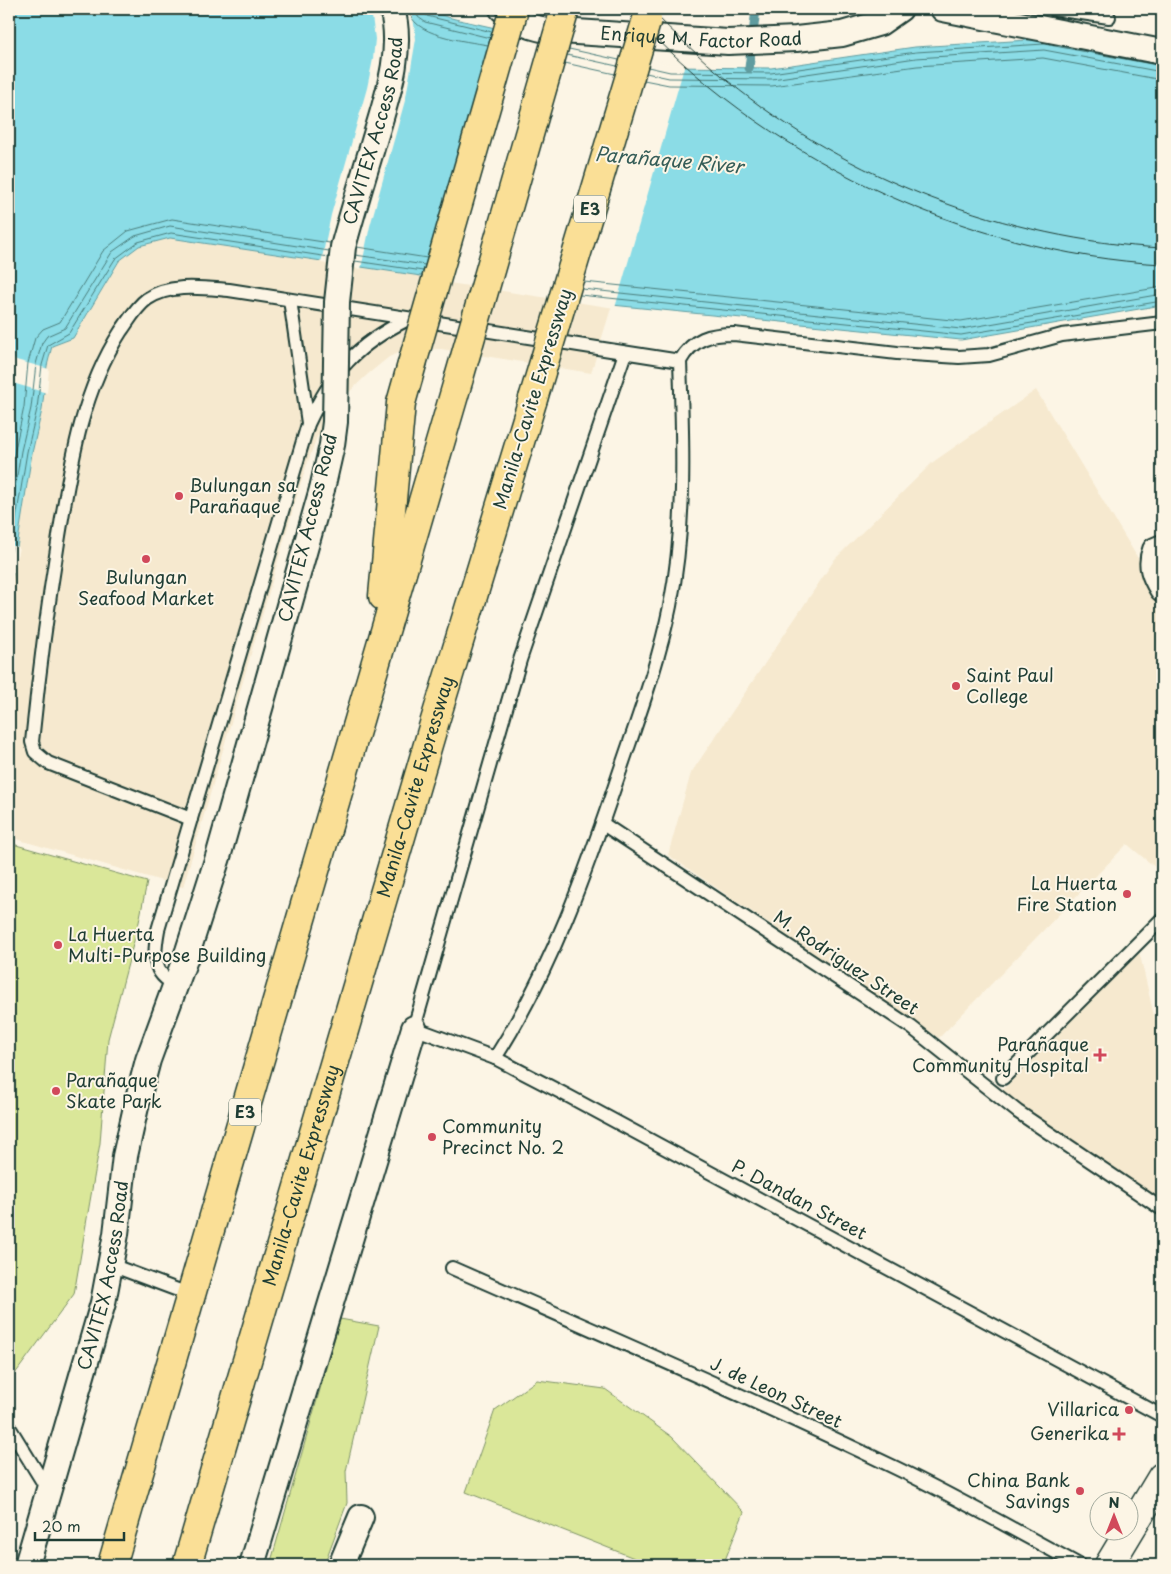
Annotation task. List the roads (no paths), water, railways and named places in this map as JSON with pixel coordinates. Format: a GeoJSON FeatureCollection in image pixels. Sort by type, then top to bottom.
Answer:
{"type":"FeatureCollection","features":[{"type":"Feature","properties":{"kind":"highway"},"geometry":{"type":"LineString","coordinates":[[378,660],[401,403],[514,9]]}},
{"type":"Feature","properties":{"kind":"highway","name":"E3"},"geometry":{"type":"LineString","coordinates":[[112,1565],[378,660],[565,9]]}},
{"type":"Feature","properties":{"kind":"highway","name":"Manila–Cavite Expressway"},"geometry":{"type":"LineString","coordinates":[[187,1565],[392,867],[649,12]]}},
{"type":"Feature","properties":{"kind":"main road"},"geometry":{"type":"LineString","coordinates":[[1109,1565],[1162,1477]]}},
{"type":"Feature","properties":{"kind":"street","name":"CAVITEX Access Road"},"geometry":{"type":"LineString","coordinates":[[27,1565],[95,1337],[111,1265],[125,1156],[138,1098],[160,1024],[188,951],[218,857],[322,489],[335,422],[340,273],[344,247],[394,62],[395,39],[392,9]]}},
{"type":"Feature","properties":{"kind":"street","name":"Enrique M. Factor Road"},"geometry":{"type":"LineString","coordinates":[[502,9],[519,23],[546,30],[728,42],[796,39],[842,34],[880,23],[900,9]]}},
{"type":"Feature","properties":{"kind":"street"},"geometry":{"type":"LineString","coordinates":[[943,9],[1162,52]]}},
{"type":"Feature","properties":{"kind":"street"},"geometry":{"type":"LineString","coordinates":[[1162,547],[1155,550],[1152,559],[1154,577],[1162,589]]}},
{"type":"Feature","properties":{"kind":"street"},"geometry":{"type":"LineString","coordinates":[[252,1565],[414,1028]]}},
{"type":"Feature","properties":{"kind":"street"},"geometry":{"type":"LineString","coordinates":[[341,1565],[361,1517]]}},
{"type":"Feature","properties":{"kind":"lane"},"geometry":{"type":"LineString","coordinates":[[1054,9],[1109,17]]}},
{"type":"Feature","properties":{"kind":"lane"},"geometry":{"type":"LineString","coordinates":[[192,819],[48,763],[35,752],[32,742],[42,640],[80,422],[95,381],[118,336],[132,314],[148,299],[170,290],[198,287],[680,361]]}},
{"type":"Feature","properties":{"kind":"lane"},"geometry":{"type":"LineString","coordinates":[[290,300],[308,424]]}},
{"type":"Feature","properties":{"kind":"lane"},"geometry":{"type":"LineString","coordinates":[[176,984],[167,981],[158,971],[154,958],[155,944],[308,424],[318,403],[345,363],[363,345],[408,318]]}},
{"type":"Feature","properties":{"kind":"lane"},"geometry":{"type":"LineString","coordinates":[[495,1058],[530,1000],[560,936],[603,824],[654,672],[670,605],[680,535],[682,468],[680,361],[687,349],[699,339],[715,334],[734,334],[896,353],[959,357],[989,354],[1062,335],[1162,323]]}},
{"type":"Feature","properties":{"kind":"lane"},"geometry":{"type":"LineString","coordinates":[[414,1028],[520,660],[625,353]]}},
{"type":"Feature","properties":{"kind":"lane","name":"M. Rodriguez Street"},"geometry":{"type":"LineString","coordinates":[[603,824],[912,1027],[1018,1112],[1162,1209]]}},
{"type":"Feature","properties":{"kind":"lane"},"geometry":{"type":"LineString","coordinates":[[1003,1078],[1162,919]]}},
{"type":"Feature","properties":{"kind":"lane","name":"P. Dandan Street"},"geometry":{"type":"LineString","coordinates":[[414,1028],[495,1058],[570,1096],[1162,1416]]}},
{"type":"Feature","properties":{"kind":"lane"},"geometry":{"type":"LineString","coordinates":[[111,1265],[191,1295]]}},
{"type":"Feature","properties":{"kind":"lane","name":"J. de Leon Street"},"geometry":{"type":"LineString","coordinates":[[452,1268],[706,1380],[896,1468],[1079,1565]]}},
{"type":"Feature","properties":{"kind":"lane"},"geometry":{"type":"LineString","coordinates":[[9,1428],[49,1492]]}},
{"type":"Feature","properties":{"kind":"water","name":"Parañaque River"},"geometry":{"type":"Polygon","coordinates":[[[9,9],[420,9],[455,19],[670,67],[771,68],[915,47],[1045,39],[1162,61],[1162,305],[961,340],[612,305],[170,238],[139,246],[119,261],[73,338],[52,346],[47,366],[42,410],[32,453],[9,598],[9,9]]]}},
{"type":"Feature","properties":{"kind":"waterway"},"geometry":{"type":"LineString","coordinates":[[749,68],[756,9]]}},
{"type":"Feature","properties":{"kind":"tram line"},"geometry":{"type":"LineString","coordinates":[[629,9],[681,61],[739,109],[803,151],[871,188],[942,217],[1015,240],[1088,256],[1162,264]]}},
{"type":"Feature","properties":{"kind":"tram line"},"geometry":{"type":"LineString","coordinates":[[650,9],[728,81],[774,116],[824,147],[877,175],[932,198],[988,217],[1046,232],[1104,243],[1162,248]]}},
{"type":"Feature","properties":{"kind":"place","name":"Bulungan sa Parañaque"},"geometry":{"type":"Point","coordinates":[179,496]}},
{"type":"Feature","properties":{"kind":"place","name":"Bulungan Seafood Market"},"geometry":{"type":"Point","coordinates":[146,559]}},
{"type":"Feature","properties":{"kind":"place","name":"Saint Paul College"},"geometry":{"type":"Point","coordinates":[956,686]}},
{"type":"Feature","properties":{"kind":"place","name":"La Huerta Fire Station"},"geometry":{"type":"Point","coordinates":[1127,894]}},
{"type":"Feature","properties":{"kind":"place","name":"La Huerta Multi-Purpose Building"},"geometry":{"type":"Point","coordinates":[58,945]}},
{"type":"Feature","properties":{"kind":"place","name":"Parañaque Community Hospital"},"geometry":{"type":"Point","coordinates":[1100,1055]}},
{"type":"Feature","properties":{"kind":"place","name":"Parañaque Skate Park"},"geometry":{"type":"Point","coordinates":[56,1091]}},
{"type":"Feature","properties":{"kind":"place","name":"Community Precinct No. 2"},"geometry":{"type":"Point","coordinates":[432,1137]}},
{"type":"Feature","properties":{"kind":"place","name":"Villarica"},"geometry":{"type":"Point","coordinates":[1129,1410]}},
{"type":"Feature","properties":{"kind":"place","name":"Generika"},"geometry":{"type":"Point","coordinates":[1119,1434]}},
{"type":"Feature","properties":{"kind":"place","name":"China Bank Savings"},"geometry":{"type":"Point","coordinates":[1080,1491]}}]}
